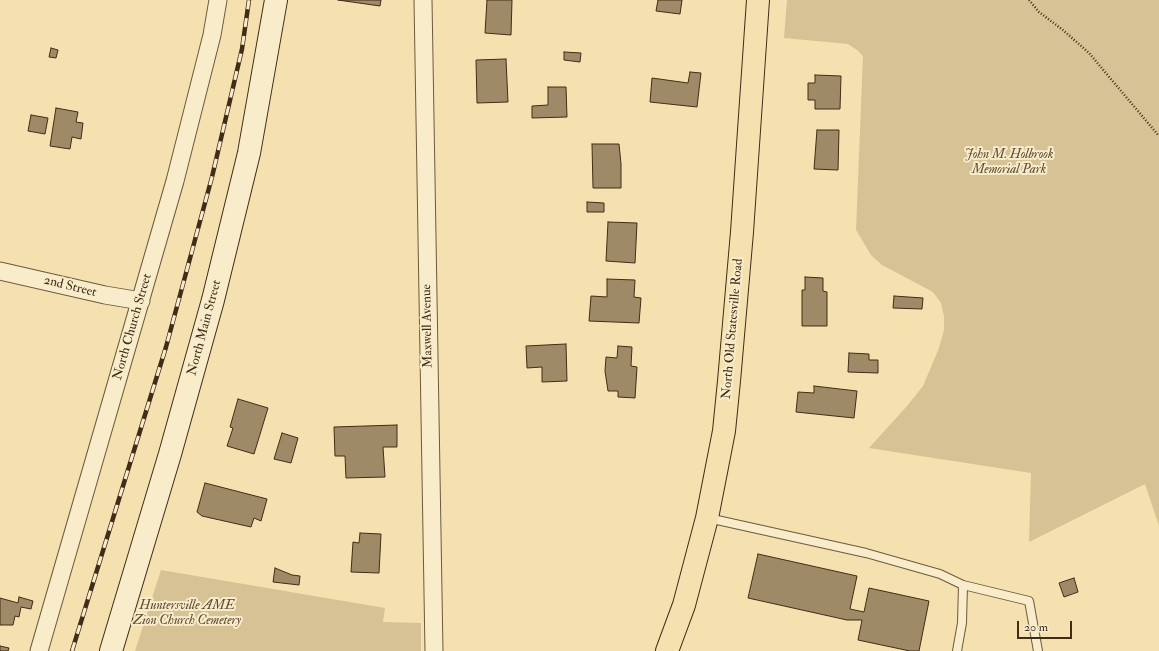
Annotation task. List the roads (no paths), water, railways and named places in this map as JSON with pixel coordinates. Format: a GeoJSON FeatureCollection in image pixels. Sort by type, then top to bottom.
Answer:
{"type":"FeatureCollection","features":[{"type":"Feature","properties":{"kind":"main road","name":"North Old Statesville Road"},"geometry":{"type":"LineString","coordinates":[[667,651],[684,605],[708,518],[724,431],[742,232],[758,0]]}},
{"type":"Feature","properties":{"kind":"street","name":"North Church Street"},"geometry":{"type":"LineString","coordinates":[[39,651],[188,135],[212,35],[218,0]]}},
{"type":"Feature","properties":{"kind":"street","name":"North Main Street"},"geometry":{"type":"LineString","coordinates":[[111,651],[170,454],[213,300],[249,153],[276,0]]}},
{"type":"Feature","properties":{"kind":"street","name":"Maxwell Avenue"},"geometry":{"type":"LineString","coordinates":[[423,0],[434,651]]}},
{"type":"Feature","properties":{"kind":"street","name":"2nd Street"},"geometry":{"type":"LineString","coordinates":[[0,271],[105,295],[141,301]]}},
{"type":"Feature","properties":{"kind":"lane"},"geometry":{"type":"LineString","coordinates":[[708,518],[866,553],[940,574],[963,586],[1029,601],[1038,651]]}},
{"type":"Feature","properties":{"kind":"lane"},"geometry":{"type":"LineString","coordinates":[[957,651],[962,623],[963,586]]}},
{"type":"Feature","properties":{"kind":"railway"},"geometry":{"type":"LineString","coordinates":[[72,651],[166,347],[212,177],[242,49],[249,0]]}},
{"type":"Feature","properties":{"kind":"park label","name":"John M. Holbrook Memorial Park"},"geometry":{"type":"Point","coordinates":[1009,162]}},
{"type":"Feature","properties":{"kind":"park label","name":"Huntersville AME Zion Church Cemetery"},"geometry":{"type":"Point","coordinates":[187,614]}}]}
